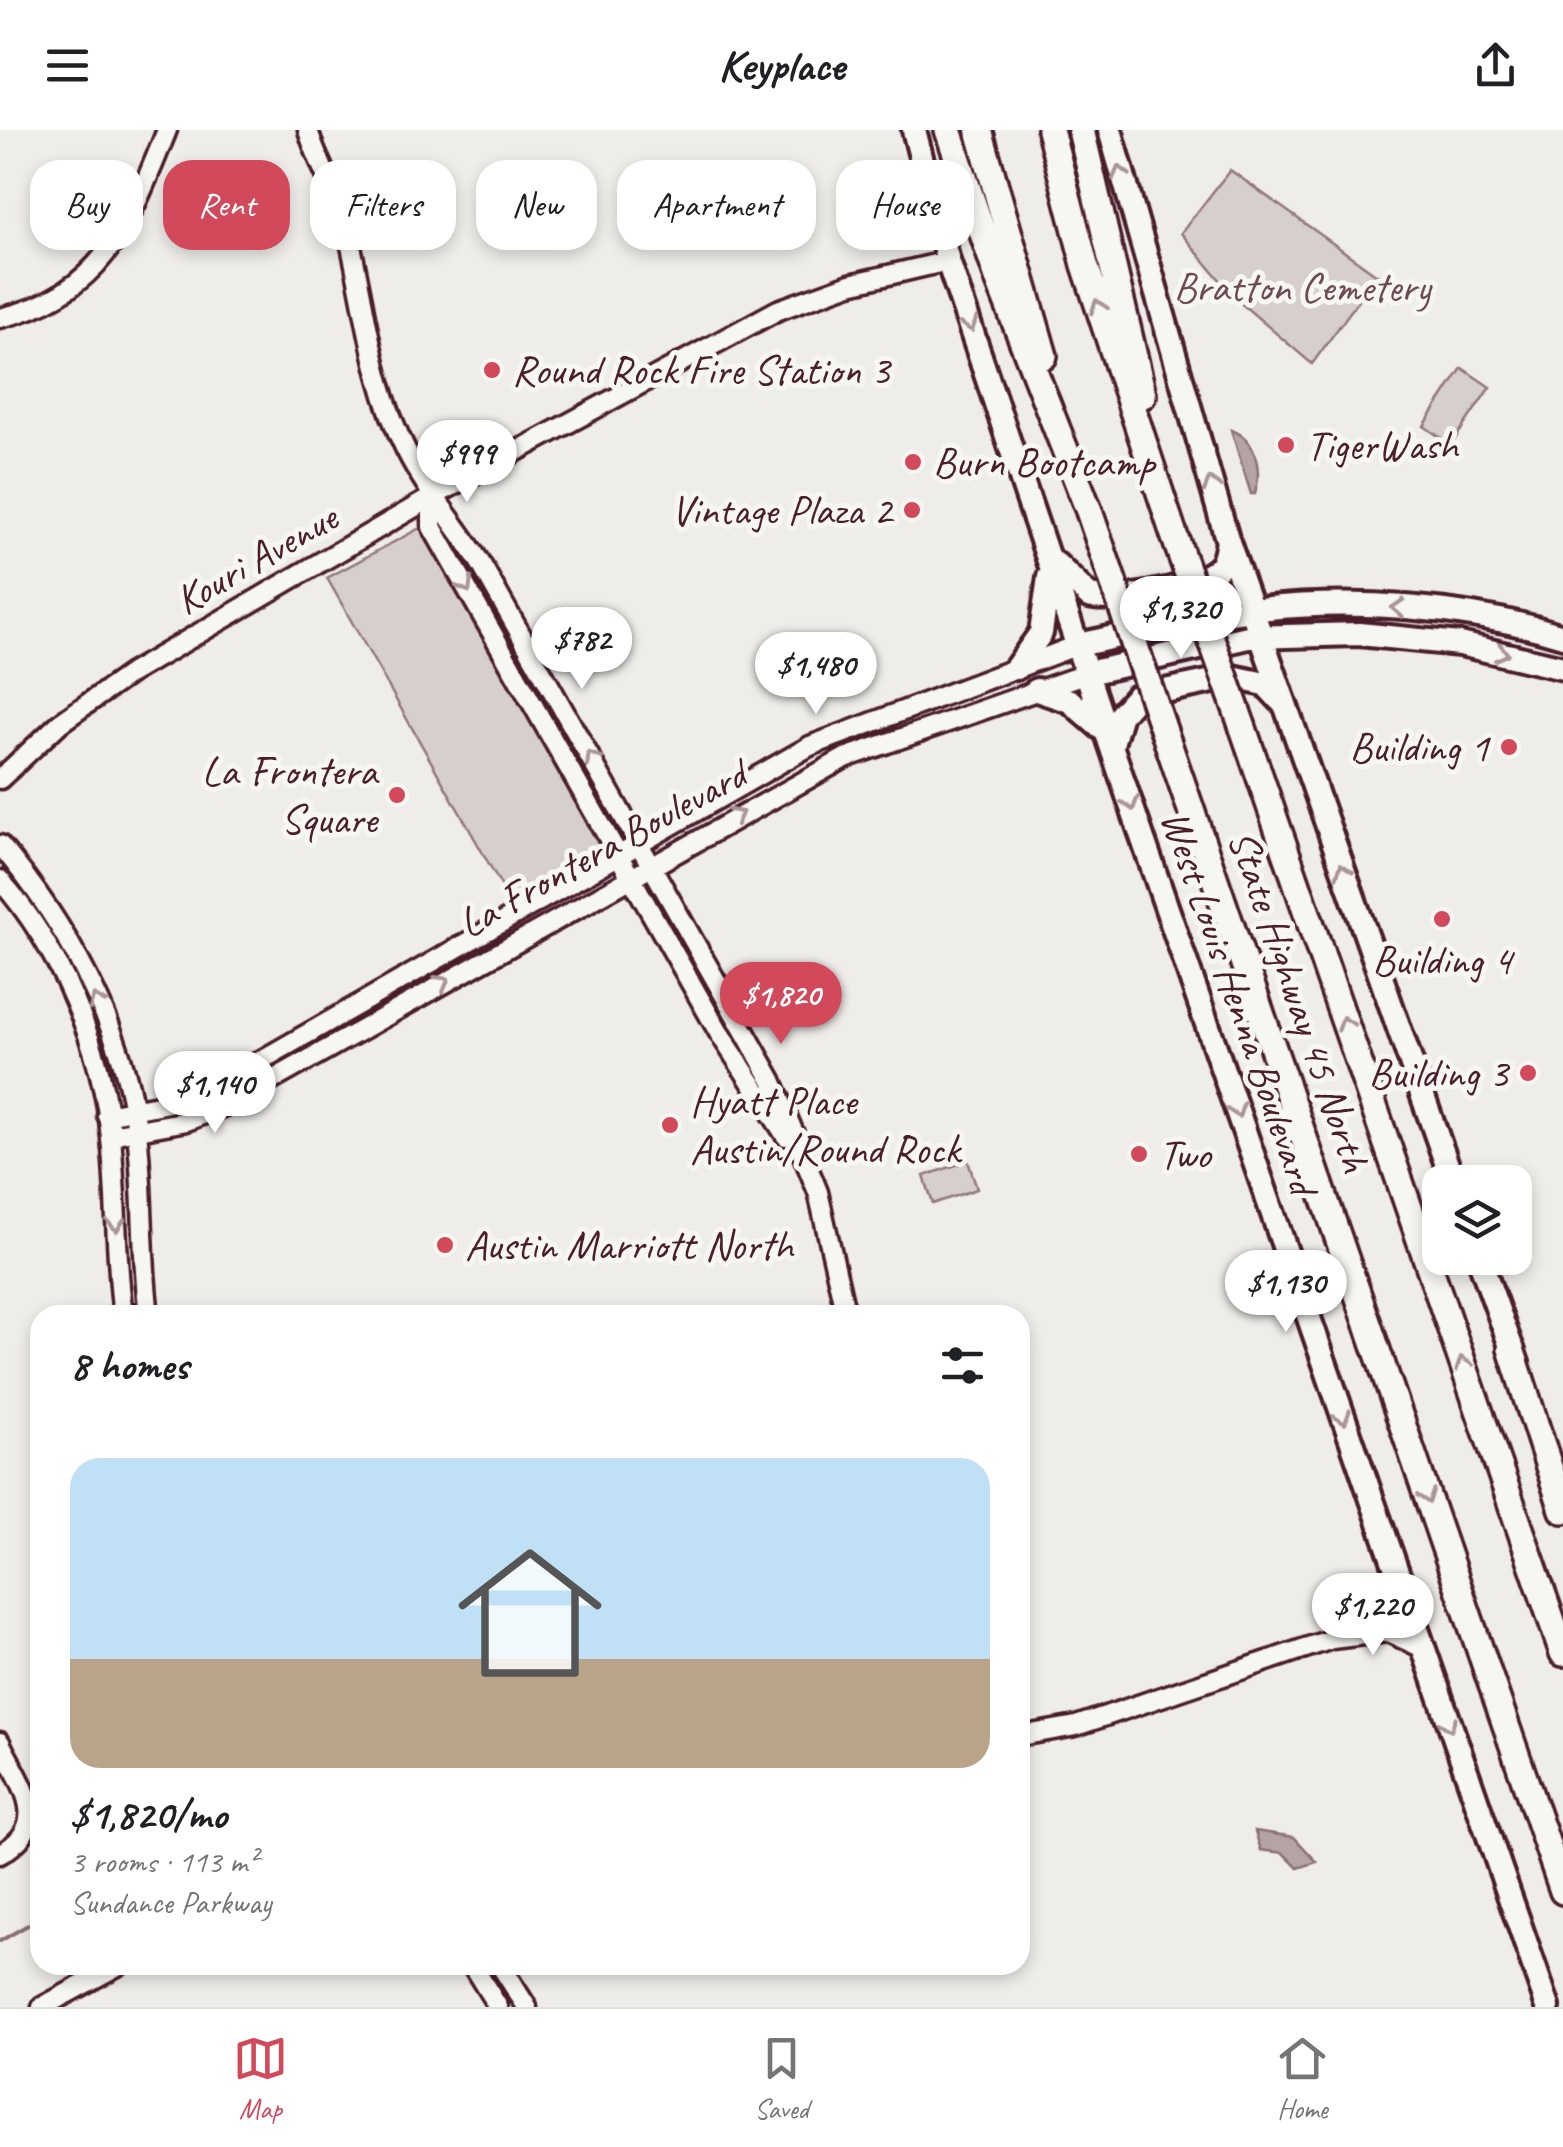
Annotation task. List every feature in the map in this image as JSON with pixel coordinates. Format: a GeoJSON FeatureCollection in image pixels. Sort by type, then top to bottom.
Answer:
{"type":"FeatureCollection","features":[{"type":"Feature","properties":{"kind":"highway"},"geometry":{"type":"LineString","coordinates":[[948,130],[999,282],[1089,511]]}},
{"type":"Feature","properties":{"kind":"highway","name":"State Highway 45 North"},"geometry":{"type":"LineString","coordinates":[[979,130],[1089,511],[1563,1891]]}},
{"type":"Feature","properties":{"kind":"highway","name":"State Highway 45 North"},"geometry":{"type":"LineString","coordinates":[[1050,130],[1085,266],[1173,532],[1563,1654]]}},
{"type":"Feature","properties":{"kind":"highway"},"geometry":{"type":"LineString","coordinates":[[1081,130],[1173,532]]}},
{"type":"Feature","properties":{"kind":"highway"},"geometry":{"type":"LineString","coordinates":[[1511,1349],[1563,1510]]}},
{"type":"Feature","properties":{"kind":"main road","name":"West Louis Henna Boulevard"},"geometry":{"type":"LineString","coordinates":[[914,130],[948,261],[1421,1647],[1548,2007]]}},
{"type":"Feature","properties":{"kind":"main road"},"geometry":{"type":"LineString","coordinates":[[1110,130],[1228,542],[1447,1165]]}},
{"type":"Feature","properties":{"kind":"main road"},"geometry":{"type":"LineString","coordinates":[[1050,558],[1088,596],[1111,599],[1203,579],[1220,566],[1228,542]]}},
{"type":"Feature","properties":{"kind":"main road"},"geometry":{"type":"LineString","coordinates":[[1016,668],[1041,633],[1050,558]]}},
{"type":"Feature","properties":{"kind":"main road","name":"La Frontera Boulevard"},"geometry":{"type":"LineString","coordinates":[[1078,645],[1252,610],[1395,607],[1463,614],[1563,636]]}},
{"type":"Feature","properties":{"kind":"main road"},"geometry":{"type":"LineString","coordinates":[[1460,644],[1463,614]]}},
{"type":"Feature","properties":{"kind":"main road","name":"La Frontera Boulevard"},"geometry":{"type":"LineString","coordinates":[[1088,673],[1248,637],[1359,634],[1460,644],[1563,668]]}},
{"type":"Feature","properties":{"kind":"main road"},"geometry":{"type":"LineString","coordinates":[[1112,744],[1121,714],[1136,697],[1232,678],[1264,684],[1284,705]]}},
{"type":"Feature","properties":{"kind":"main road"},"geometry":{"type":"LineString","coordinates":[[1037,690],[1086,710],[1112,744]]}},
{"type":"Feature","properties":{"kind":"main road"},"geometry":{"type":"LineString","coordinates":[[1485,1275],[1511,1349],[1563,1472]]}},
{"type":"Feature","properties":{"kind":"street"},"geometry":{"type":"LineString","coordinates":[[0,318],[54,298],[104,259],[128,224],[168,130]]}},
{"type":"Feature","properties":{"kind":"street"},"geometry":{"type":"LineString","coordinates":[[307,132],[347,230],[373,366],[405,448],[432,497],[454,520],[482,564],[772,1080],[818,1192],[832,1237],[844,1305]]}},
{"type":"Feature","properties":{"kind":"street","name":"Kouri Avenue"},"geometry":{"type":"LineString","coordinates":[[0,779],[60,723],[131,673],[432,497],[778,310],[850,284],[948,261]]}},
{"type":"Feature","properties":{"kind":"street"},"geometry":{"type":"LineString","coordinates":[[432,497],[432,526],[718,1031],[800,1156]]}},
{"type":"Feature","properties":{"kind":"street","name":"La Frontera Boulevard"},"geometry":{"type":"LineString","coordinates":[[107,1115],[216,1086],[833,735],[1078,645]]}},
{"type":"Feature","properties":{"kind":"street","name":"La Frontera Boulevard"},"geometry":{"type":"LineString","coordinates":[[111,1135],[187,1121],[230,1104],[630,875],[856,753],[1088,673]]}},
{"type":"Feature","properties":{"kind":"street"},"geometry":{"type":"LineString","coordinates":[[0,845],[28,877],[79,961],[120,1057],[137,1131],[148,1305]]}},
{"type":"Feature","properties":{"kind":"street"},"geometry":{"type":"LineString","coordinates":[[0,880],[59,971],[96,1067],[111,1135],[122,1305]]}},
{"type":"Feature","properties":{"kind":"street"},"geometry":{"type":"LineString","coordinates":[[1030,1734],[1076,1726],[1332,1639],[1372,1617],[1398,1579]]}},
{"type":"Feature","properties":{"kind":"street"},"geometry":{"type":"LineString","coordinates":[[1332,1639],[1388,1632],[1421,1647]]}},
{"type":"Feature","properties":{"kind":"street"},"geometry":{"type":"LineString","coordinates":[[0,1742],[30,1810]]}},
{"type":"Feature","properties":{"kind":"street"},"geometry":{"type":"LineString","coordinates":[[0,1854],[23,1838],[30,1820]]}},
{"type":"Feature","properties":{"kind":"street"},"geometry":{"type":"LineString","coordinates":[[42,2007],[101,1975]]}},
{"type":"Feature","properties":{"kind":"street"},"geometry":{"type":"LineString","coordinates":[[478,1975],[498,2007]]}},
{"type":"Feature","properties":{"kind":"street"},"geometry":{"type":"LineString","coordinates":[[507,1975],[528,2007]]}},
{"type":"Feature","properties":{"kind":"green space","name":"Bratton Cemetery"},"geometry":{"type":"Polygon","coordinates":[[[1230,170],[1377,275],[1312,364],[1236,299],[1181,233],[1230,170]]]}},
{"type":"Feature","properties":{"kind":"green space"},"geometry":{"type":"Polygon","coordinates":[[[1462,368],[1490,387],[1451,445],[1424,426],[1462,368]]]}},
{"type":"Feature","properties":{"kind":"green space"},"geometry":{"type":"Polygon","coordinates":[[[422,527],[604,855],[514,908],[327,578],[422,527]]]}},
{"type":"Feature","properties":{"kind":"green space"},"geometry":{"type":"Polygon","coordinates":[[[968,1161],[977,1189],[933,1204],[924,1176],[968,1161]]]}},
{"type":"Feature","properties":{"kind":"shaded area"},"geometry":{"type":"Polygon","coordinates":[[[1231,430],[1247,440],[1255,456],[1255,494],[1251,494],[1231,430]]]}},
{"type":"Feature","properties":{"kind":"shaded area"},"geometry":{"type":"Polygon","coordinates":[[[1255,1831],[1294,1837],[1317,1862],[1298,1868],[1283,1853],[1261,1850],[1255,1831]]]}},
{"type":"Feature","properties":{"kind":"waterway"},"geometry":{"type":"LineString","coordinates":[[0,1941],[30,1924]]}},
{"type":"Feature","properties":{"kind":"place","name":"Round Rock Fire Station 3"},"geometry":{"type":"Point","coordinates":[492,370]}},
{"type":"Feature","properties":{"kind":"place","name":"TigerWash"},"geometry":{"type":"Point","coordinates":[1286,445]}},
{"type":"Feature","properties":{"kind":"place","name":"Burn Bootcamp"},"geometry":{"type":"Point","coordinates":[913,462]}},
{"type":"Feature","properties":{"kind":"place","name":"Vintage Plaza 2"},"geometry":{"type":"Point","coordinates":[912,510]}},
{"type":"Feature","properties":{"kind":"place","name":"Building 1"},"geometry":{"type":"Point","coordinates":[1509,747]}},
{"type":"Feature","properties":{"kind":"place","name":"La Frontera Square"},"geometry":{"type":"Point","coordinates":[397,795]}},
{"type":"Feature","properties":{"kind":"place","name":"Building 4"},"geometry":{"type":"Point","coordinates":[1442,919]}},
{"type":"Feature","properties":{"kind":"place","name":"Building 3"},"geometry":{"type":"Point","coordinates":[1528,1073]}},
{"type":"Feature","properties":{"kind":"place","name":"Hyatt Place Austin/Round Rock"},"geometry":{"type":"Point","coordinates":[670,1125]}},
{"type":"Feature","properties":{"kind":"place","name":"Two"},"geometry":{"type":"Point","coordinates":[1139,1154]}},
{"type":"Feature","properties":{"kind":"place","name":"Austin Marriott North"},"geometry":{"type":"Point","coordinates":[445,1245]}}]}
